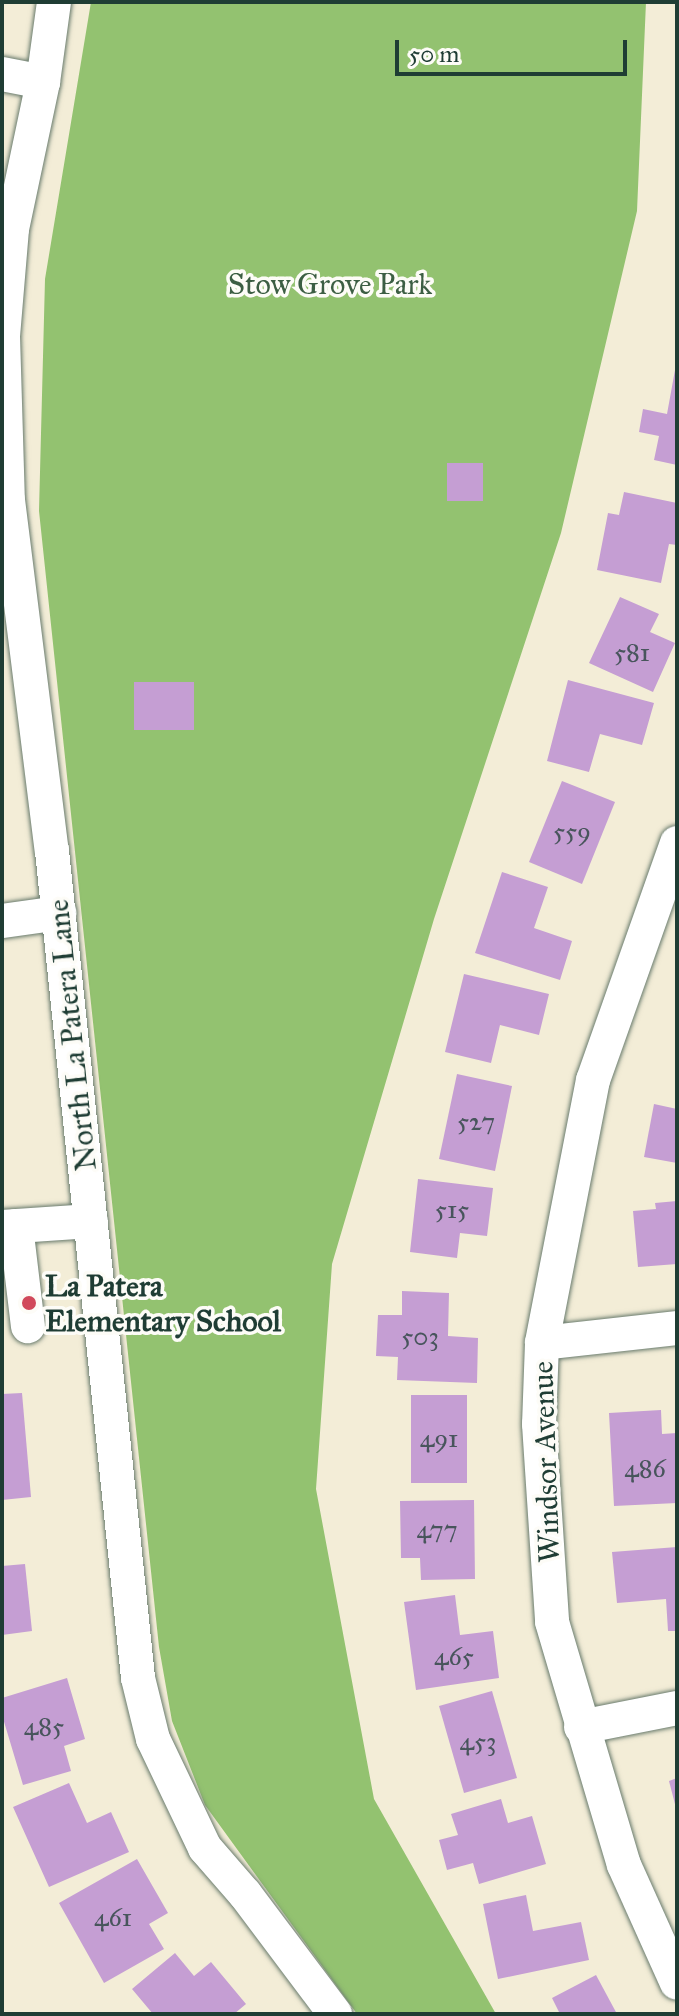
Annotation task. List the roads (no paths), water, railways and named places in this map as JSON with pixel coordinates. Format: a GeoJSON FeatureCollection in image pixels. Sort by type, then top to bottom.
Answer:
{"type":"FeatureCollection","features":[{"type":"Feature","properties":{"kind":"street","name":"North La Patera Lane"},"geometry":{"type":"LineString","coordinates":[[54,2],[43,82],[12,229],[3,336],[5,501],[59,913],[138,1678],[153,1739],[205,1848],[245,1894],[335,2014]]}},
{"type":"Feature","properties":{"kind":"street"},"geometry":{"type":"LineString","coordinates":[[2,74],[43,82]]}},
{"type":"Feature","properties":{"kind":"street","name":"Windsor Avenue"},"geometry":{"type":"LineString","coordinates":[[677,843],[593,1080],[542,1343],[539,1424],[552,1622],[624,1865],[677,1983]]}},
{"type":"Feature","properties":{"kind":"street"},"geometry":{"type":"LineString","coordinates":[[2,921],[59,913]]}},
{"type":"Feature","properties":{"kind":"street"},"geometry":{"type":"LineString","coordinates":[[28,1326],[9,1226],[91,1221]]}},
{"type":"Feature","properties":{"kind":"street"},"geometry":{"type":"LineString","coordinates":[[542,1343],[677,1328]]}},
{"type":"Feature","properties":{"kind":"street"},"geometry":{"type":"LineString","coordinates":[[581,1727],[677,1708]]}},
{"type":"Feature","properties":{"kind":"place","name":"La Patera Elementary School"},"geometry":{"type":"Point","coordinates":[29,1303]}},
{"type":"Feature","properties":{"kind":"park label","name":"Stow Grove Park"},"geometry":{"type":"Point","coordinates":[330,284]}}]}
